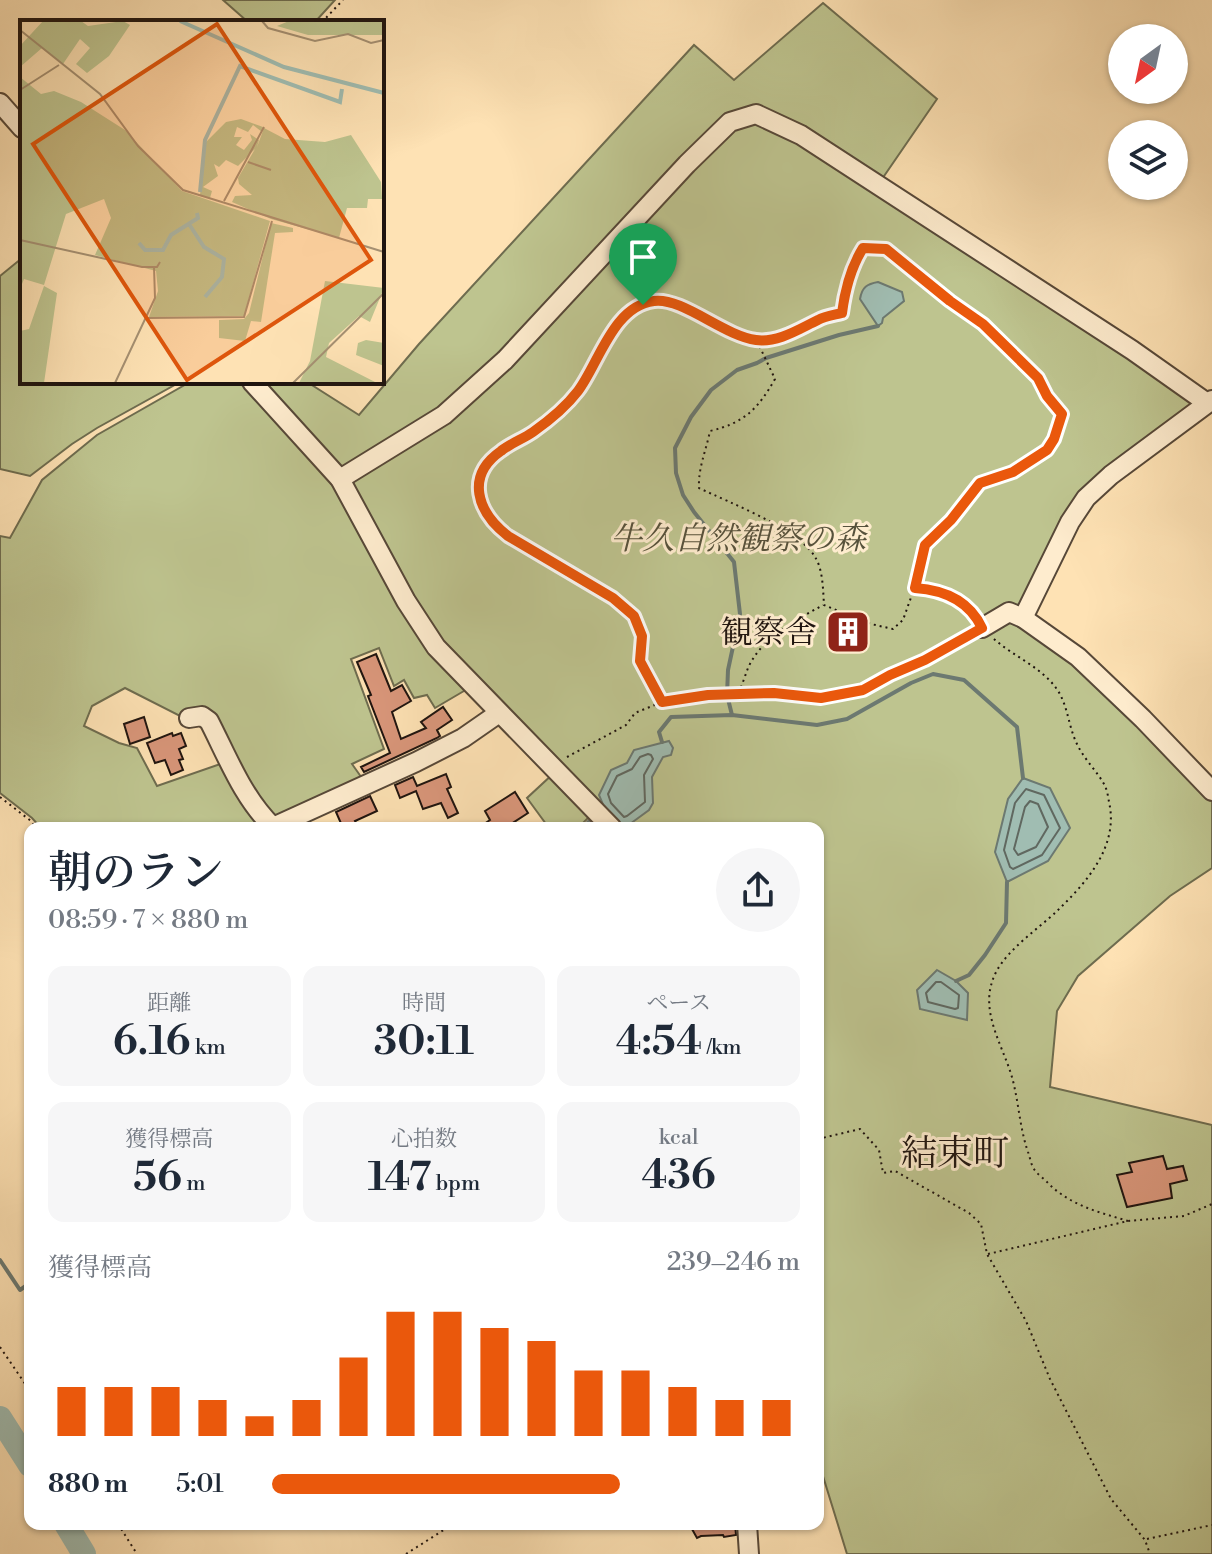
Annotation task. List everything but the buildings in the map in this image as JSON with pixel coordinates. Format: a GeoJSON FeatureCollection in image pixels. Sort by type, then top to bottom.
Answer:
{"type":"FeatureCollection","features":[{"type":"Feature","properties":{"kind":"street"},"geometry":{"type":"LineString","coordinates":[[0,103],[20,126]]}},
{"type":"Feature","properties":{"kind":"street"},"geometry":{"type":"LineString","coordinates":[[340,479],[444,415],[505,360],[730,122],[756,114],[801,135],[1209,402],[1111,475],[1086,498],[1070,522],[1023,618]]}},
{"type":"Feature","properties":{"kind":"street"},"geometry":{"type":"LineString","coordinates":[[254,384],[340,479],[406,601],[436,647],[606,822]]}},
{"type":"Feature","properties":{"kind":"street"},"geometry":{"type":"LineString","coordinates":[[982,628],[1009,612],[1023,618],[1078,657],[1212,791]]}},
{"type":"Feature","properties":{"kind":"street"},"geometry":{"type":"LineString","coordinates":[[285,822],[416,762],[463,738],[499,713]]}},
{"type":"Feature","properties":{"kind":"street"},"geometry":{"type":"LineString","coordinates":[[189,718],[202,716],[209,721],[236,776],[266,822]]}},
{"type":"Feature","properties":{"kind":"street"},"geometry":{"type":"LineString","coordinates":[[747,1530],[749,1554]]}},
{"type":"Feature","properties":{"kind":"path"},"geometry":{"type":"LineString","coordinates":[[324,20],[343,0]]}},
{"type":"Feature","properties":{"kind":"path"},"geometry":{"type":"LineString","coordinates":[[662,702],[640,661],[642,636],[634,616],[613,598],[494,525],[479,496],[479,481],[487,464],[563,410],[580,389],[611,332],[629,312],[654,301],[669,302],[731,333],[756,340],[777,339],[805,328],[820,318],[842,313],[852,270],[863,248],[886,249],[983,324],[1038,378],[1047,396],[1062,414],[1047,450],[1013,472],[980,483],[951,520],[925,545],[915,588],[903,620],[893,629],[871,624],[824,605]]}},
{"type":"Feature","properties":{"kind":"path"},"geometry":{"type":"LineString","coordinates":[[756,340],[775,379],[764,397],[745,416],[731,426],[710,431],[699,474],[699,488],[802,540],[817,559],[824,605]]}},
{"type":"Feature","properties":{"kind":"path"},"geometry":{"type":"LineString","coordinates":[[915,588],[955,597],[977,617],[982,628],[1039,671],[1056,688],[1081,753],[1105,786],[1111,811],[1110,829],[1102,857],[1088,878],[1000,966],[992,980],[989,998],[992,1022],[1013,1080],[1021,1133],[1034,1170],[1059,1195],[1093,1211],[1128,1221]]}},
{"type":"Feature","properties":{"kind":"path"},"geometry":{"type":"LineString","coordinates":[[739,694],[749,665],[769,639],[824,605]]}},
{"type":"Feature","properties":{"kind":"path"},"geometry":{"type":"LineString","coordinates":[[552,765],[626,725],[635,713],[662,702],[708,695],[774,693],[821,698],[863,690],[982,628]]}},
{"type":"Feature","properties":{"kind":"path"},"geometry":{"type":"LineString","coordinates":[[0,797],[32,822]]}},
{"type":"Feature","properties":{"kind":"path"},"geometry":{"type":"LineString","coordinates":[[824,1138],[860,1129],[879,1150],[883,1173],[895,1171],[969,1213],[981,1224],[987,1254],[1026,1321],[1050,1379],[1111,1499],[1145,1540],[1150,1554]]}},
{"type":"Feature","properties":{"kind":"path"},"geometry":{"type":"LineString","coordinates":[[987,1254],[1128,1221],[1184,1216],[1212,1204]]}},
{"type":"Feature","properties":{"kind":"path"},"geometry":{"type":"LineString","coordinates":[[0,1347],[24,1382]]}},
{"type":"Feature","properties":{"kind":"path"},"geometry":{"type":"LineString","coordinates":[[1145,1540],[1212,1525]]}},
{"type":"Feature","properties":{"kind":"path"},"geometry":{"type":"LineString","coordinates":[[122,1530],[137,1554]]}},
{"type":"Feature","properties":{"kind":"path"},"geometry":{"type":"LineString","coordinates":[[406,1554],[444,1530]]}},
{"type":"Feature","properties":{"kind":"green space"},"geometry":{"type":"Polygon","coordinates":[[[223,0],[335,0],[317,20],[246,20],[223,0]]]}},
{"type":"Feature","properties":{"kind":"green space"},"geometry":{"type":"Polygon","coordinates":[[[823,3],[937,99],[882,179],[740,111],[496,362],[440,411],[339,470],[263,385],[310,384],[359,415],[419,344],[694,45],[734,80],[823,3]]]}},
{"type":"Feature","properties":{"kind":"green space","name":"牛久自然観察の森"},"geometry":{"type":"Polygon","coordinates":[[[753,120],[803,144],[1197,401],[1116,465],[1012,620],[1050,644],[1095,680],[1212,800],[1212,868],[1170,896],[1078,976],[1057,1011],[1050,1087],[1212,1125],[1212,1554],[847,1554],[824,1479],[824,822],[613,822],[444,645],[412,601],[350,485],[353,478],[443,423],[730,128],[753,120]]]}},
{"type":"Feature","properties":{"kind":"green space"},"geometry":{"type":"Polygon","coordinates":[[[20,260],[20,384],[176,384],[97,428],[30,476],[0,469],[0,276],[20,260]]]}},
{"type":"Feature","properties":{"kind":"green space"},"geometry":{"type":"Polygon","coordinates":[[[186,384],[248,384],[339,489],[469,688],[435,708],[427,695],[414,698],[404,680],[394,686],[379,648],[351,659],[384,749],[352,764],[364,781],[279,820],[269,816],[199,712],[180,716],[125,688],[92,706],[84,726],[137,748],[157,786],[226,762],[260,822],[36,822],[0,793],[0,536],[10,538],[42,480],[97,435],[186,384]]]}},
{"type":"Feature","properties":{"kind":"green space"},"geometry":{"type":"Polygon","coordinates":[[[554,773],[592,814],[584,822],[545,822],[527,798],[554,773]]]}},
{"type":"Feature","properties":{"kind":"water"},"geometry":{"type":"Polygon","coordinates":[[[878,282],[902,292],[904,301],[878,326],[860,299],[866,287],[878,282]]]}},
{"type":"Feature","properties":{"kind":"water"},"geometry":{"type":"Polygon","coordinates":[[[669,741],[673,748],[671,755],[663,757],[652,777],[653,803],[649,810],[633,822],[617,822],[604,807],[599,795],[611,770],[627,763],[634,750],[669,741]]]}},
{"type":"Feature","properties":{"kind":"water"},"geometry":{"type":"Polygon","coordinates":[[[1023,778],[1050,788],[1070,828],[1048,861],[1007,882],[995,852],[1008,799],[1023,778]]]}},
{"type":"Feature","properties":{"kind":"water"},"geometry":{"type":"Polygon","coordinates":[[[937,970],[956,981],[968,993],[967,1020],[920,1009],[917,990],[937,970]]]}},
{"type":"Feature","properties":{"kind":"waterway"},"geometry":{"type":"LineString","coordinates":[[732,715],[727,695],[728,670],[740,614],[734,562],[683,495],[676,473],[675,448],[691,417],[711,390],[737,370],[839,335],[878,326]]}},
{"type":"Feature","properties":{"kind":"waterway"},"geometry":{"type":"LineString","coordinates":[[662,742],[659,732],[671,717],[732,715],[817,725],[847,719],[933,674],[964,680],[1017,727],[1023,778]]}},
{"type":"Feature","properties":{"kind":"waterway"},"geometry":{"type":"LineString","coordinates":[[588,822],[593,817]]}},
{"type":"Feature","properties":{"kind":"waterway"},"geometry":{"type":"LineString","coordinates":[[956,981],[969,975],[1006,923],[1007,882]]}},
{"type":"Feature","properties":{"kind":"waterway"},"geometry":{"type":"LineString","coordinates":[[0,1260],[20,1290],[24,1287]]}},
{"type":"Feature","properties":{"kind":"waterway"},"geometry":{"type":"LineString","coordinates":[[0,1418],[24,1456]]}},
{"type":"Feature","properties":{"kind":"waterway"},"geometry":{"type":"LineString","coordinates":[[70,1530],[84,1554]]}},
{"type":"Feature","properties":{"kind":"place","name":"観察舎"},"geometry":{"type":"Point","coordinates":[848,632]}},
{"type":"Feature","properties":{"kind":"district","name":"結束町"},"geometry":{"type":"Point","coordinates":[955,1152]}},
{"type":"Feature","properties":{"kind":"route"},"geometry":{"type":"LineString","coordinates":[[863,248],[886,249],[983,324],[1038,378],[1047,396],[1062,414],[1047,450],[1013,472],[980,483],[951,520],[925,545],[915,588],[955,597],[977,617],[982,628],[863,690],[821,698],[774,693],[708,695],[662,702],[640,661],[642,636],[634,616],[613,598],[508,536],[494,525],[479,496],[479,481],[487,464],[563,410],[580,389],[611,332],[629,312],[643,305],[654,301],[669,302],[731,333],[756,340],[777,339],[805,328],[820,318],[842,313],[852,270],[863,248]]}}]}
